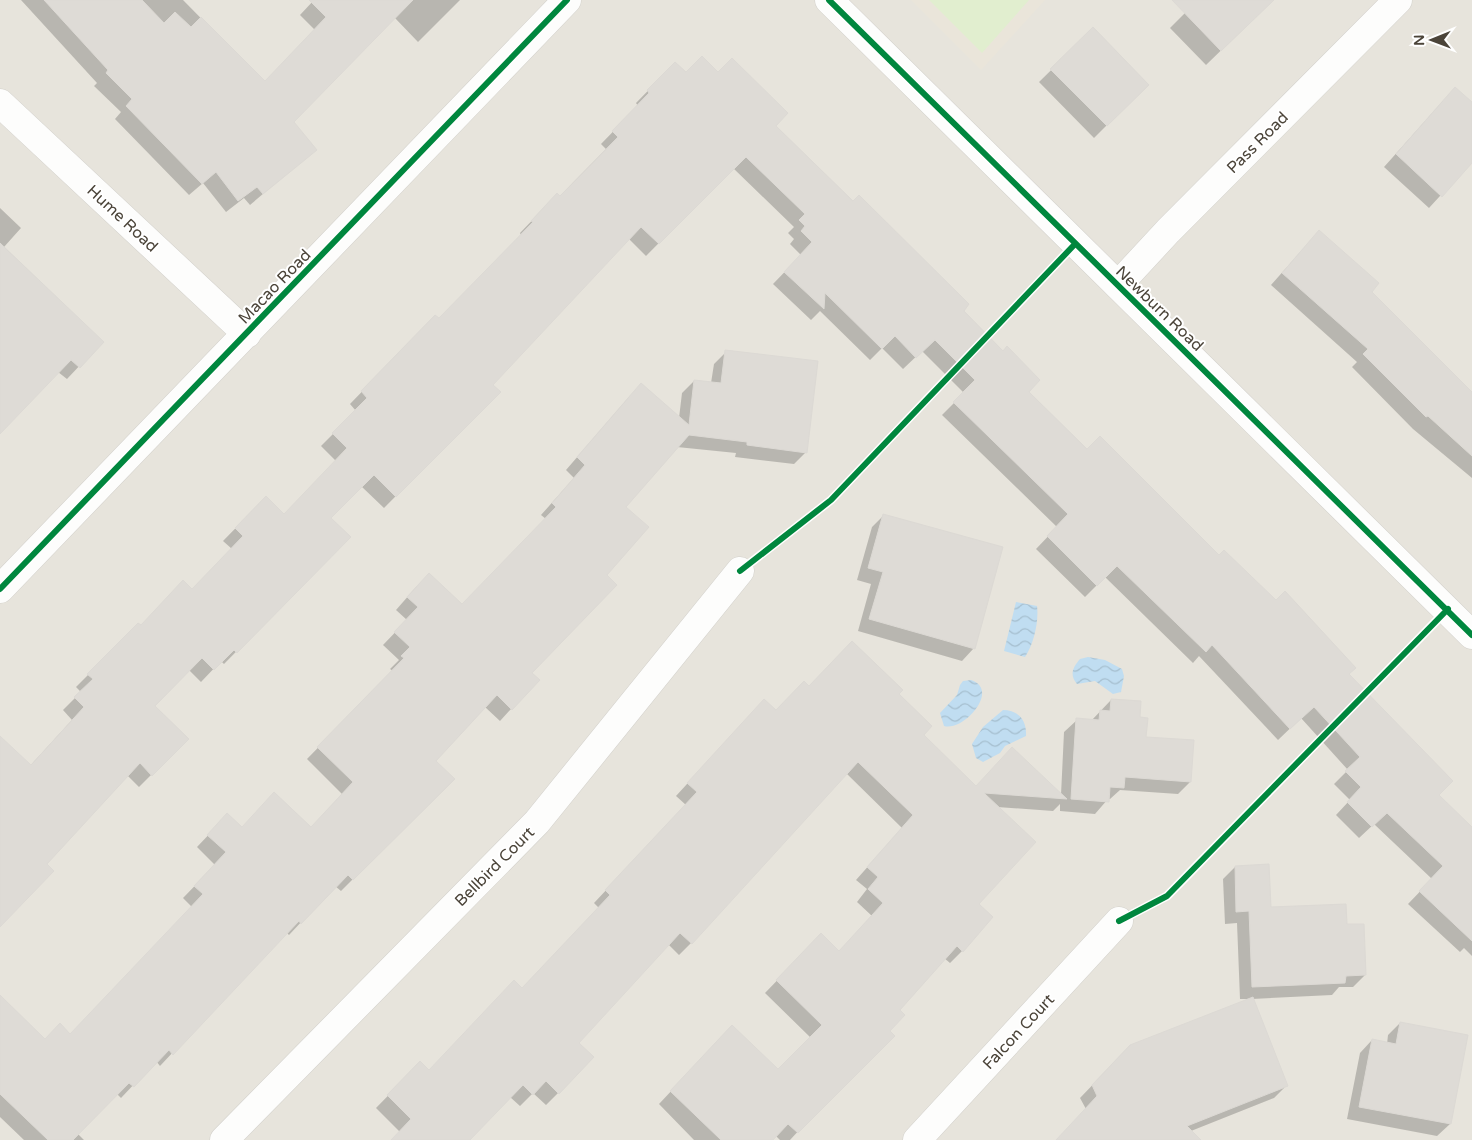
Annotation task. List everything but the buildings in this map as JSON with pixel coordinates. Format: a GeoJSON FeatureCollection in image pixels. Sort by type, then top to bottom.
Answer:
{"type":"FeatureCollection","features":[{"type":"Feature","properties":{"kind":"street","name":"Macao Road"},"geometry":{"type":"LineString","coordinates":[[0,589],[567,0]]}},
{"type":"Feature","properties":{"kind":"street","name":"Newburn Road"},"geometry":{"type":"LineString","coordinates":[[829,0],[1118,285],[1469,626]]}},
{"type":"Feature","properties":{"kind":"street","name":"Pass Road"},"geometry":{"type":"LineString","coordinates":[[1118,285],[1398,0]]}},
{"type":"Feature","properties":{"kind":"street","name":"Hume Road"},"geometry":{"type":"LineString","coordinates":[[0,103],[246,334]]}},
{"type":"Feature","properties":{"kind":"street","name":"Bellbird Court"},"geometry":{"type":"LineString","coordinates":[[224,1140],[537,822],[740,570]]}},
{"type":"Feature","properties":{"kind":"street","name":"Falcon Court"},"geometry":{"type":"LineString","coordinates":[[916,1140],[1119,921]]}},
{"type":"Feature","properties":{"kind":"shaded area"},"geometry":{"type":"Polygon","coordinates":[[[0,0],[1472,0],[1472,1140],[0,1140],[0,0]]]}},
{"type":"Feature","properties":{"kind":"shaded area"},"geometry":{"type":"Polygon","coordinates":[[[911,0],[1045,0],[981,70],[911,0]]]}},
{"type":"Feature","properties":{"kind":"green space"},"geometry":{"type":"Polygon","coordinates":[[[929,0],[1029,0],[982,53],[929,0]]]}},
{"type":"Feature","properties":{"kind":"water"},"geometry":{"type":"Polygon","coordinates":[[[1016,602],[1037,606],[1035,632],[1025,657],[1004,651],[1016,602]]]}},
{"type":"Feature","properties":{"kind":"water"},"geometry":{"type":"Polygon","coordinates":[[[1088,657],[1105,660],[1122,669],[1124,676],[1121,692],[1113,694],[1095,681],[1077,684],[1073,677],[1075,665],[1080,659],[1088,657]]]}},
{"type":"Feature","properties":{"kind":"water"},"geometry":{"type":"Polygon","coordinates":[[[971,680],[979,685],[982,692],[981,701],[969,717],[952,726],[944,726],[940,713],[957,695],[963,681],[971,680]]]}},
{"type":"Feature","properties":{"kind":"water"},"geometry":{"type":"Polygon","coordinates":[[[1003,710],[1013,712],[1021,717],[1025,726],[1026,736],[1005,746],[1000,753],[983,762],[976,758],[972,744],[983,727],[1003,710]]]}},
{"type":"Feature","properties":{"kind":"cycle path"},"geometry":{"type":"LineString","coordinates":[[0,589],[567,0]]}},
{"type":"Feature","properties":{"kind":"cycle path"},"geometry":{"type":"LineString","coordinates":[[829,0],[1472,635]]}},
{"type":"Feature","properties":{"kind":"cycle path"},"geometry":{"type":"LineString","coordinates":[[740,571],[831,500],[1075,244]]}},
{"type":"Feature","properties":{"kind":"cycle path"},"geometry":{"type":"LineString","coordinates":[[1119,921],[1167,896],[1448,609]]}}]}
